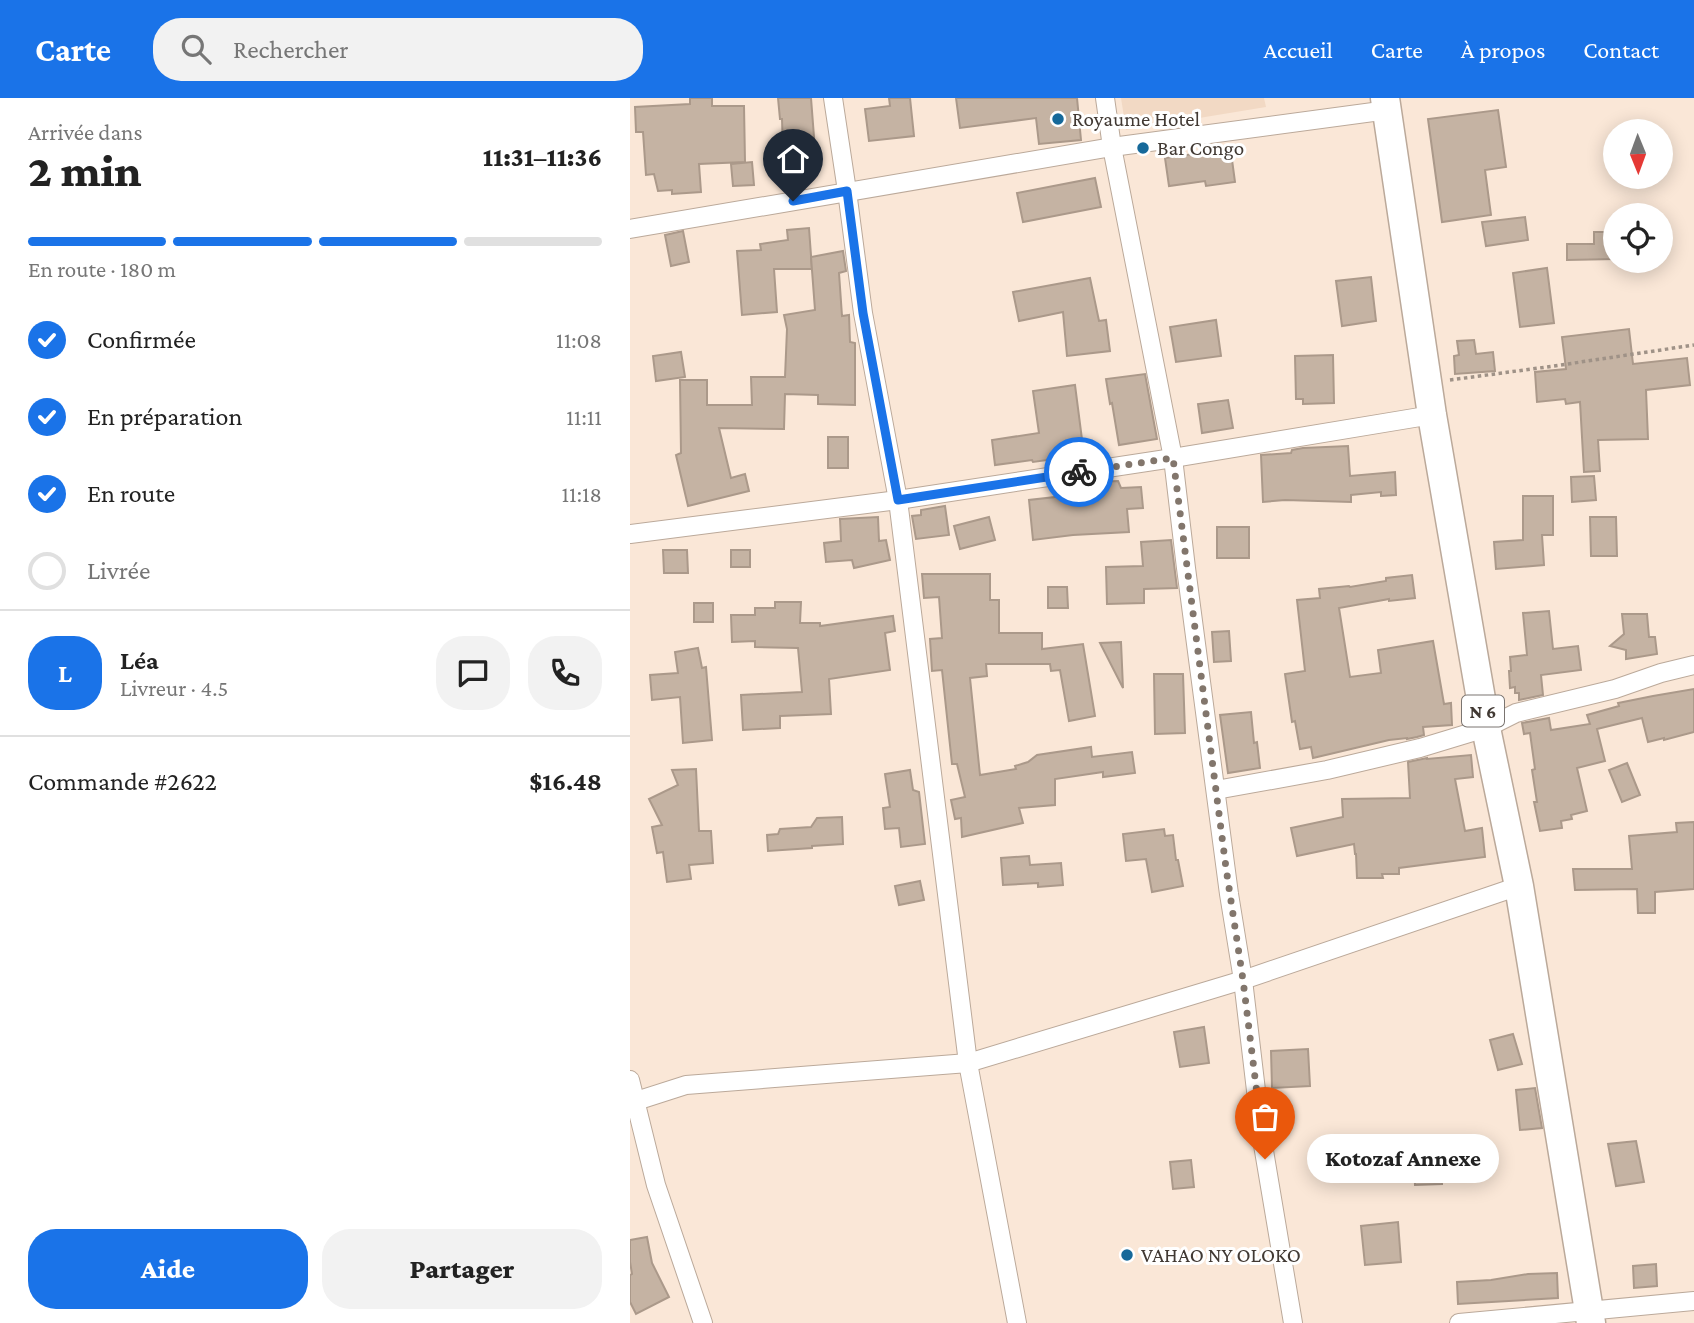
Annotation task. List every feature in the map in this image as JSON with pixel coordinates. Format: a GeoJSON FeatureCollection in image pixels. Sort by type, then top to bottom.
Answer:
{"type":"FeatureCollection","features":[{"type":"Feature","properties":{"kind":"main road","name":"N 6"},"geometry":{"type":"LineString","coordinates":[[1386,104],[1432,415],[1486,728],[1519,886],[1590,1317]]}},
{"type":"Feature","properties":{"kind":"street"},"geometry":{"type":"LineString","coordinates":[[832,98],[863,313],[898,500],[968,1063],[1017,1323]]}},
{"type":"Feature","properties":{"kind":"street"},"geometry":{"type":"LineString","coordinates":[[1105,98],[1112,147],[1173,458],[1261,1133],[1293,1323]]}},
{"type":"Feature","properties":{"kind":"street"},"geometry":{"type":"LineString","coordinates":[[630,229],[1112,147],[1386,104]]}},
{"type":"Feature","properties":{"kind":"street"},"geometry":{"type":"LineString","coordinates":[[630,534],[898,500],[1432,415]]}},
{"type":"Feature","properties":{"kind":"street"},"geometry":{"type":"LineString","coordinates":[[1216,790],[1327,770],[1420,748],[1486,728],[1516,713],[1615,689],[1694,665]]}},
{"type":"Feature","properties":{"kind":"street"},"geometry":{"type":"LineString","coordinates":[[633,1103],[686,1085],[968,1063],[1243,980],[1519,886]]}},
{"type":"Feature","properties":{"kind":"street"},"geometry":{"type":"LineString","coordinates":[[630,1080],[633,1103],[656,1185],[703,1323]]}},
{"type":"Feature","properties":{"kind":"street"},"geometry":{"type":"LineString","coordinates":[[1459,1323],[1590,1317],[1694,1301]]}},
{"type":"Feature","properties":{"kind":"path"},"geometry":{"type":"LineString","coordinates":[[1427,382],[1694,345]]}},
{"type":"Feature","properties":{"kind":"shaded area"},"geometry":{"type":"Polygon","coordinates":[[[1121,98],[1264,98],[1266,107],[1126,130],[1121,98]]]}},
{"type":"Feature","properties":{"kind":"building"},"geometry":{"type":"Polygon","coordinates":[[[690,98],[712,98],[712,106],[744,106],[745,162],[699,164],[701,192],[672,194],[672,190],[658,191],[654,174],[646,175],[643,132],[636,132],[635,107],[690,104],[690,98]]]}},
{"type":"Feature","properties":{"kind":"building"},"geometry":{"type":"Polygon","coordinates":[[[778,98],[811,98],[815,150],[811,150],[811,181],[788,182],[788,151],[783,151],[778,98]]]}},
{"type":"Feature","properties":{"kind":"building"},"geometry":{"type":"Polygon","coordinates":[[[889,98],[910,98],[914,136],[869,141],[865,109],[890,106],[889,98]]]}},
{"type":"Feature","properties":{"kind":"building"},"geometry":{"type":"Polygon","coordinates":[[[956,98],[1077,98],[1081,140],[1039,144],[1036,118],[960,128],[956,98]]]}},
{"type":"Feature","properties":{"kind":"building"},"geometry":{"type":"Polygon","coordinates":[[[1498,110],[1506,167],[1485,170],[1491,215],[1442,222],[1428,119],[1498,110]]]}},
{"type":"Feature","properties":{"kind":"building"},"geometry":{"type":"Polygon","coordinates":[[[1230,145],[1235,182],[1206,186],[1205,181],[1169,186],[1165,158],[1201,153],[1200,149],[1230,145]]]}},
{"type":"Feature","properties":{"kind":"building"},"geometry":{"type":"Polygon","coordinates":[[[752,162],[754,185],[733,186],[731,164],[752,162]]]}},
{"type":"Feature","properties":{"kind":"building"},"geometry":{"type":"Polygon","coordinates":[[[1095,178],[1101,207],[1023,222],[1017,193],[1095,178]]]}},
{"type":"Feature","properties":{"kind":"building"},"geometry":{"type":"Polygon","coordinates":[[[1525,217],[1528,240],[1486,246],[1482,222],[1525,217]]]}},
{"type":"Feature","properties":{"kind":"building"},"geometry":{"type":"Polygon","coordinates":[[[809,228],[812,269],[774,269],[777,312],[742,315],[737,251],[761,250],[760,244],[788,240],[787,230],[809,228]]]}},
{"type":"Feature","properties":{"kind":"building"},"geometry":{"type":"Polygon","coordinates":[[[683,231],[689,262],[671,266],[665,235],[683,231]]]}},
{"type":"Feature","properties":{"kind":"building"},"geometry":{"type":"Polygon","coordinates":[[[1594,232],[1603,232],[1603,259],[1567,260],[1567,244],[1594,244],[1594,232]]]}},
{"type":"Feature","properties":{"kind":"building"},"geometry":{"type":"Polygon","coordinates":[[[843,251],[846,271],[839,273],[842,316],[849,315],[850,342],[855,343],[855,405],[818,404],[818,395],[785,394],[784,429],[719,428],[731,478],[745,474],[749,491],[688,506],[676,455],[681,453],[680,380],[707,380],[707,405],[752,405],[751,377],[785,377],[787,329],[784,315],[815,310],[811,257],[843,251]]]}},
{"type":"Feature","properties":{"kind":"building"},"geometry":{"type":"Polygon","coordinates":[[[1547,268],[1554,323],[1520,327],[1513,273],[1547,268]]]}},
{"type":"Feature","properties":{"kind":"building"},"geometry":{"type":"Polygon","coordinates":[[[1371,277],[1376,321],[1342,326],[1336,281],[1371,277]]]}},
{"type":"Feature","properties":{"kind":"building"},"geometry":{"type":"Polygon","coordinates":[[[1090,278],[1099,321],[1106,320],[1110,351],[1067,356],[1063,312],[1019,321],[1013,292],[1090,278]]]}},
{"type":"Feature","properties":{"kind":"building"},"geometry":{"type":"Polygon","coordinates":[[[1216,320],[1221,356],[1176,362],[1170,327],[1216,320]]]}},
{"type":"Feature","properties":{"kind":"building"},"geometry":{"type":"Polygon","coordinates":[[[1629,329],[1633,364],[1687,358],[1690,385],[1646,390],[1648,439],[1598,440],[1600,471],[1584,472],[1580,402],[1566,404],[1565,399],[1537,402],[1535,372],[1566,369],[1562,337],[1629,329]]]}},
{"type":"Feature","properties":{"kind":"building"},"geometry":{"type":"Polygon","coordinates":[[[1474,340],[1476,354],[1493,352],[1495,371],[1455,374],[1454,356],[1459,355],[1457,341],[1474,340]]]}},
{"type":"Feature","properties":{"kind":"building"},"geometry":{"type":"Polygon","coordinates":[[[681,352],[685,377],[656,381],[653,356],[681,352]]]}},
{"type":"Feature","properties":{"kind":"building"},"geometry":{"type":"Polygon","coordinates":[[[1333,355],[1334,403],[1303,404],[1303,399],[1296,399],[1295,356],[1333,355]]]}},
{"type":"Feature","properties":{"kind":"building"},"geometry":{"type":"Polygon","coordinates":[[[1145,374],[1157,439],[1119,445],[1106,379],[1145,374]]]}},
{"type":"Feature","properties":{"kind":"building"},"geometry":{"type":"Polygon","coordinates":[[[1075,385],[1084,455],[995,465],[992,440],[1039,433],[1033,391],[1075,385]]]}},
{"type":"Feature","properties":{"kind":"building"},"geometry":{"type":"Polygon","coordinates":[[[1228,400],[1233,428],[1202,433],[1198,404],[1228,400]]]}},
{"type":"Feature","properties":{"kind":"building"},"geometry":{"type":"Polygon","coordinates":[[[828,437],[848,437],[848,468],[828,468],[828,437]]]}},
{"type":"Feature","properties":{"kind":"building"},"geometry":{"type":"Polygon","coordinates":[[[1348,446],[1350,476],[1395,472],[1396,495],[1381,496],[1381,492],[1351,495],[1351,502],[1263,502],[1261,455],[1291,453],[1292,450],[1303,448],[1348,446]]]}},
{"type":"Feature","properties":{"kind":"building"},"geometry":{"type":"Polygon","coordinates":[[[1594,476],[1596,500],[1572,502],[1571,477],[1594,476]]]}},
{"type":"Feature","properties":{"kind":"building"},"geometry":{"type":"Polygon","coordinates":[[[1118,481],[1121,488],[1141,487],[1143,508],[1127,509],[1129,532],[1033,540],[1029,500],[1091,493],[1091,482],[1118,481]]]}},
{"type":"Feature","properties":{"kind":"building"},"geometry":{"type":"Polygon","coordinates":[[[1523,496],[1553,496],[1553,535],[1542,535],[1544,565],[1496,569],[1494,542],[1523,540],[1523,496]]]}},
{"type":"Feature","properties":{"kind":"building"},"geometry":{"type":"Polygon","coordinates":[[[945,506],[949,535],[916,539],[912,516],[921,515],[921,510],[945,506]]]}},
{"type":"Feature","properties":{"kind":"building"},"geometry":{"type":"Polygon","coordinates":[[[878,517],[879,541],[886,540],[890,560],[854,568],[852,560],[826,562],[824,543],[841,541],[840,519],[878,517]]]}},
{"type":"Feature","properties":{"kind":"building"},"geometry":{"type":"Polygon","coordinates":[[[989,517],[995,540],[960,549],[954,526],[989,517]]]}},
{"type":"Feature","properties":{"kind":"building"},"geometry":{"type":"Polygon","coordinates":[[[1590,517],[1616,517],[1617,556],[1591,556],[1590,517]]]}},
{"type":"Feature","properties":{"kind":"building"},"geometry":{"type":"Polygon","coordinates":[[[1217,527],[1249,527],[1249,558],[1217,558],[1217,527]]]}},
{"type":"Feature","properties":{"kind":"building"},"geometry":{"type":"Polygon","coordinates":[[[1171,540],[1177,588],[1144,589],[1144,603],[1107,604],[1106,567],[1143,566],[1141,542],[1171,540]]]}},
{"type":"Feature","properties":{"kind":"building"},"geometry":{"type":"Polygon","coordinates":[[[663,550],[687,550],[688,573],[664,573],[663,550]]]}},
{"type":"Feature","properties":{"kind":"building"},"geometry":{"type":"Polygon","coordinates":[[[731,550],[750,550],[750,567],[731,567],[731,550]]]}},
{"type":"Feature","properties":{"kind":"building"},"geometry":{"type":"Polygon","coordinates":[[[922,574],[990,574],[990,600],[999,600],[999,633],[1042,633],[1042,649],[1083,644],[1095,716],[1069,721],[1060,670],[1051,671],[1050,664],[986,664],[987,676],[970,678],[980,775],[1016,769],[1015,766],[1028,762],[1037,755],[1091,747],[1092,757],[1132,752],[1135,773],[1103,777],[1103,772],[1055,779],[1055,805],[1019,808],[1023,823],[962,837],[961,818],[955,819],[951,800],[965,797],[957,764],[952,764],[942,670],[932,671],[930,639],[942,638],[939,597],[924,598],[922,574]]]}},
{"type":"Feature","properties":{"kind":"building"},"geometry":{"type":"Polygon","coordinates":[[[1412,575],[1415,598],[1389,599],[1339,608],[1350,677],[1381,673],[1378,650],[1433,641],[1444,704],[1451,703],[1452,725],[1423,727],[1424,735],[1417,737],[1389,740],[1313,758],[1311,747],[1300,749],[1295,721],[1292,722],[1285,674],[1305,671],[1297,600],[1320,598],[1319,589],[1350,587],[1412,575]]]}},
{"type":"Feature","properties":{"kind":"building"},"geometry":{"type":"Polygon","coordinates":[[[1048,587],[1067,587],[1068,608],[1048,608],[1048,587]]]}},
{"type":"Feature","properties":{"kind":"building"},"geometry":{"type":"Polygon","coordinates":[[[775,602],[801,602],[800,623],[820,623],[820,626],[893,616],[895,631],[885,633],[890,670],[829,679],[831,714],[780,716],[780,728],[743,730],[741,695],[802,692],[798,648],[755,647],[755,641],[732,642],[731,615],[755,615],[755,608],[775,608],[775,602]]]}},
{"type":"Feature","properties":{"kind":"building"},"geometry":{"type":"Polygon","coordinates":[[[694,603],[713,603],[713,622],[694,622],[694,603]]]}},
{"type":"Feature","properties":{"kind":"building"},"geometry":{"type":"Polygon","coordinates":[[[1549,611],[1553,649],[1578,646],[1581,670],[1541,675],[1543,695],[1519,700],[1515,687],[1510,688],[1509,671],[1510,657],[1527,655],[1523,613],[1549,611]]]}},
{"type":"Feature","properties":{"kind":"building"},"geometry":{"type":"Polygon","coordinates":[[[1622,614],[1647,614],[1649,637],[1655,637],[1657,654],[1626,659],[1626,650],[1610,646],[1624,634],[1622,614]]]}},
{"type":"Feature","properties":{"kind":"building"},"geometry":{"type":"Polygon","coordinates":[[[1229,631],[1231,661],[1214,662],[1212,632],[1229,631]]]}},
{"type":"Feature","properties":{"kind":"building"},"geometry":{"type":"Polygon","coordinates":[[[1121,642],[1123,688],[1100,643],[1121,642]]]}},
{"type":"Feature","properties":{"kind":"building"},"geometry":{"type":"Polygon","coordinates":[[[698,648],[702,668],[706,667],[712,740],[683,743],[680,697],[652,700],[650,675],[678,673],[675,652],[698,648]]]}},
{"type":"Feature","properties":{"kind":"building"},"geometry":{"type":"Polygon","coordinates":[[[1154,674],[1183,674],[1185,733],[1155,734],[1154,674]]]}},
{"type":"Feature","properties":{"kind":"building"},"geometry":{"type":"Polygon","coordinates":[[[1694,689],[1694,732],[1648,742],[1642,718],[1597,729],[1605,761],[1577,768],[1587,811],[1561,821],[1562,828],[1540,831],[1534,802],[1537,802],[1530,733],[1524,734],[1522,723],[1549,718],[1551,730],[1590,724],[1587,715],[1619,706],[1618,703],[1694,689]]]}},
{"type":"Feature","properties":{"kind":"building"},"geometry":{"type":"Polygon","coordinates":[[[1251,712],[1260,768],[1228,773],[1220,715],[1251,712]]]}},
{"type":"Feature","properties":{"kind":"building"},"geometry":{"type":"Polygon","coordinates":[[[1471,755],[1473,777],[1455,779],[1465,831],[1482,828],[1485,857],[1399,868],[1399,874],[1382,874],[1383,878],[1357,878],[1354,844],[1297,856],[1291,828],[1343,817],[1342,799],[1410,798],[1408,762],[1471,755]]]}},
{"type":"Feature","properties":{"kind":"building"},"geometry":{"type":"Polygon","coordinates":[[[1627,763],[1640,795],[1622,802],[1609,770],[1627,763]]]}},
{"type":"Feature","properties":{"kind":"building"},"geometry":{"type":"Polygon","coordinates":[[[696,769],[699,831],[711,831],[713,863],[689,865],[691,879],[667,882],[663,852],[657,853],[652,827],[662,825],[649,799],[678,785],[672,770],[696,769]]]}},
{"type":"Feature","properties":{"kind":"building"},"geometry":{"type":"Polygon","coordinates":[[[910,770],[913,790],[919,792],[925,844],[901,847],[899,828],[885,829],[883,808],[890,807],[885,774],[910,770]]]}},
{"type":"Feature","properties":{"kind":"building"},"geometry":{"type":"Polygon","coordinates":[[[842,817],[843,844],[768,851],[767,835],[778,834],[780,829],[811,827],[817,818],[842,817]]]}},
{"type":"Feature","properties":{"kind":"building"},"geometry":{"type":"Polygon","coordinates":[[[1694,822],[1694,889],[1655,892],[1655,913],[1638,913],[1637,889],[1575,890],[1573,869],[1632,869],[1629,836],[1677,832],[1676,823],[1694,822]]]}},
{"type":"Feature","properties":{"kind":"building"},"geometry":{"type":"Polygon","coordinates":[[[1164,829],[1165,836],[1173,835],[1183,886],[1152,892],[1146,859],[1126,861],[1123,834],[1164,829]]]}},
{"type":"Feature","properties":{"kind":"building"},"geometry":{"type":"Polygon","coordinates":[[[1029,856],[1030,865],[1061,863],[1063,885],[1003,885],[1001,858],[1029,856]]]}},
{"type":"Feature","properties":{"kind":"building"},"geometry":{"type":"Polygon","coordinates":[[[920,881],[924,900],[899,905],[895,886],[920,881]]]}},
{"type":"Feature","properties":{"kind":"building"},"geometry":{"type":"Polygon","coordinates":[[[1204,1027],[1209,1063],[1180,1067],[1174,1032],[1204,1027]]]}},
{"type":"Feature","properties":{"kind":"building"},"geometry":{"type":"Polygon","coordinates":[[[1513,1034],[1522,1064],[1498,1070],[1490,1040],[1513,1034]]]}},
{"type":"Feature","properties":{"kind":"building"},"geometry":{"type":"Polygon","coordinates":[[[1308,1049],[1310,1086],[1272,1088],[1271,1051],[1308,1049]]]}},
{"type":"Feature","properties":{"kind":"building"},"geometry":{"type":"Polygon","coordinates":[[[1535,1088],[1542,1128],[1520,1130],[1516,1090],[1535,1088]]]}},
{"type":"Feature","properties":{"kind":"building"},"geometry":{"type":"Polygon","coordinates":[[[1636,1141],[1644,1182],[1616,1186],[1608,1144],[1636,1141]]]}},
{"type":"Feature","properties":{"kind":"building"},"geometry":{"type":"Polygon","coordinates":[[[1441,1157],[1442,1184],[1415,1185],[1414,1158],[1441,1157]]]}},
{"type":"Feature","properties":{"kind":"building"},"geometry":{"type":"Polygon","coordinates":[[[1191,1160],[1194,1187],[1173,1189],[1170,1162],[1191,1160]]]}},
{"type":"Feature","properties":{"kind":"building"},"geometry":{"type":"Polygon","coordinates":[[[1398,1222],[1401,1262],[1365,1265],[1361,1226],[1398,1222]]]}},
{"type":"Feature","properties":{"kind":"building"},"geometry":{"type":"Polygon","coordinates":[[[647,1237],[652,1263],[669,1297],[636,1314],[630,1302],[630,1240],[647,1237]]]}},
{"type":"Feature","properties":{"kind":"building"},"geometry":{"type":"Polygon","coordinates":[[[1656,1264],[1657,1286],[1634,1288],[1633,1266],[1656,1264]]]}},
{"type":"Feature","properties":{"kind":"building"},"geometry":{"type":"Polygon","coordinates":[[[1557,1273],[1558,1298],[1458,1304],[1457,1282],[1557,1273]]]}},
{"type":"Feature","properties":{"kind":"way so far"},"geometry":{"type":"LineString","coordinates":[[1079,472],[1173,458],[1265,1159]]}},
{"type":"Feature","properties":{"kind":"place","name":"Royaume Hotel"},"geometry":{"type":"Point","coordinates":[1058,119]}},
{"type":"Feature","properties":{"kind":"place","name":"Bar Congo"},"geometry":{"type":"Point","coordinates":[1143,148]}},
{"type":"Feature","properties":{"kind":"place","name":"Kotozaf Annexe"},"geometry":{"type":"Point","coordinates":[1265,1159]}},
{"type":"Feature","properties":{"kind":"place","name":"VAHAO NY OLOKO"},"geometry":{"type":"Point","coordinates":[1127,1255]}},
{"type":"Feature","properties":{"kind":"route"},"geometry":{"type":"LineString","coordinates":[[793,201],[847,191],[863,313],[898,500],[1079,472]]}}]}
